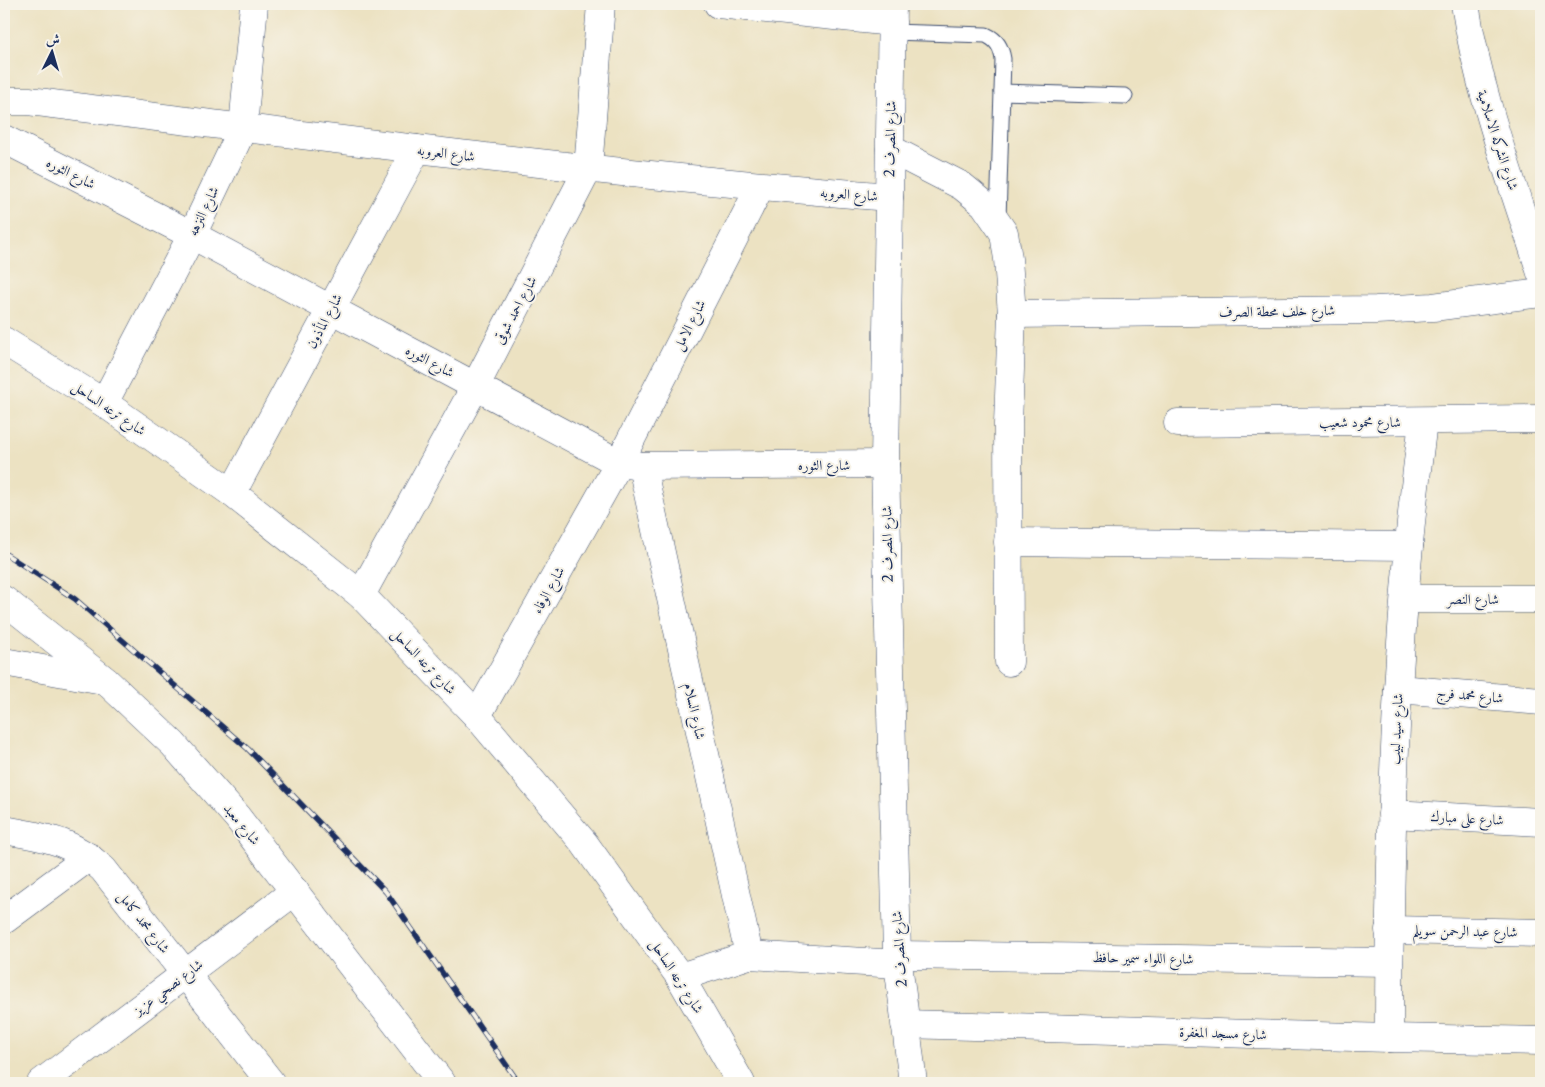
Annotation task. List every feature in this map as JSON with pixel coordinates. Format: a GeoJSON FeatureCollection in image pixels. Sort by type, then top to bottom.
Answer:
{"type":"FeatureCollection","features":[{"type":"Feature","properties":{"kind":"street","name":"شارع النزهه"},"geometry":{"type":"LineString","coordinates":[[104,403],[192,235],[243,128],[254,4]]}},
{"type":"Feature","properties":{"kind":"street","name":"شارع احمد شوقى"},"geometry":{"type":"LineString","coordinates":[[360,596],[476,385],[588,169],[601,4]]}},
{"type":"Feature","properties":{"kind":"street"},"geometry":{"type":"LineString","coordinates":[[718,4],[892,19]]}},
{"type":"Feature","properties":{"kind":"street","name":"شارع الشركه الاسلامية"},"geometry":{"type":"LineString","coordinates":[[1464,4],[1481,87],[1541,273]]}},
{"type":"Feature","properties":{"kind":"street","name":"شارع المصرف 2"},"geometry":{"type":"LineString","coordinates":[[892,19],[884,464],[898,960],[913,1083]]}},
{"type":"Feature","properties":{"kind":"street","name":"شارع العروبه"},"geometry":{"type":"LineString","coordinates":[[4,101],[29,101],[588,169],[760,187],[889,197]]}},
{"type":"Feature","properties":{"kind":"street","name":"شارع الثوره"},"geometry":{"type":"LineString","coordinates":[[4,139],[192,235],[630,465],[884,464]]}},
{"type":"Feature","properties":{"kind":"street"},"geometry":{"type":"LineString","coordinates":[[890,148],[962,186],[984,204],[1004,233],[1012,314],[1008,424],[1009,662]]}},
{"type":"Feature","properties":{"kind":"street","name":"شارع المأذون"},"geometry":{"type":"LineString","coordinates":[[232,493],[417,149]]}},
{"type":"Feature","properties":{"kind":"street","name":"شارع الامل"},"geometry":{"type":"LineString","coordinates":[[630,465],[760,187]]}},
{"type":"Feature","properties":{"kind":"street","name":"شارع خلف محطة الصرف"},"geometry":{"type":"LineString","coordinates":[[1012,314],[1376,310],[1433,307],[1541,293]]}},
{"type":"Feature","properties":{"kind":"street","name":"شارع ترعه الساحل"},"geometry":{"type":"LineString","coordinates":[[4,341],[104,403],[232,493],[360,596],[478,716],[584,843],[680,977],[740,1083]]}},
{"type":"Feature","properties":{"kind":"street","name":"شارع محمود شعيب"},"geometry":{"type":"LineString","coordinates":[[1178,424],[1541,419]]}},
{"type":"Feature","properties":{"kind":"street","name":"شارع سيد لبيب"},"geometry":{"type":"LineString","coordinates":[[1389,1038],[1389,930],[1398,689],[1408,546],[1423,422]]}},
{"type":"Feature","properties":{"kind":"street","name":"شارع الوفاء"},"geometry":{"type":"LineString","coordinates":[[478,716],[630,465]]}},
{"type":"Feature","properties":{"kind":"street","name":"شارع السلام"},"geometry":{"type":"LineString","coordinates":[[630,465],[749,956]]}},
{"type":"Feature","properties":{"kind":"street"},"geometry":{"type":"LineString","coordinates":[[1008,542],[1408,546]]}},
{"type":"Feature","properties":{"kind":"street","name":"شارع النصر"},"geometry":{"type":"LineString","coordinates":[[1405,599],[1541,599]]}},
{"type":"Feature","properties":{"kind":"street","name":"شارع معبد"},"geometry":{"type":"LineString","coordinates":[[4,600],[106,681],[173,744],[237,816],[442,1083]]}},
{"type":"Feature","properties":{"kind":"street"},"geometry":{"type":"LineString","coordinates":[[4,662],[106,681]]}},
{"type":"Feature","properties":{"kind":"street","name":"شارع محمد فرج"},"geometry":{"type":"LineString","coordinates":[[1398,689],[1541,701]]}},
{"type":"Feature","properties":{"kind":"street","name":"شارع على مبارك"},"geometry":{"type":"LineString","coordinates":[[1392,814],[1541,822]]}},
{"type":"Feature","properties":{"kind":"street","name":"شارع محمد كامل"},"geometry":{"type":"LineString","coordinates":[[4,830],[65,843],[89,857],[103,869],[271,1083]]}},
{"type":"Feature","properties":{"kind":"street"},"geometry":{"type":"LineString","coordinates":[[4,920],[89,857]]}},
{"type":"Feature","properties":{"kind":"street","name":"شارع نصحي عزيز"},"geometry":{"type":"LineString","coordinates":[[42,1083],[295,891]]}},
{"type":"Feature","properties":{"kind":"street","name":"شارع عبد الرحمن سويلم"},"geometry":{"type":"LineString","coordinates":[[1389,930],[1541,933]]}},
{"type":"Feature","properties":{"kind":"street"},"geometry":{"type":"LineString","coordinates":[[680,977],[749,956]]}},
{"type":"Feature","properties":{"kind":"street","name":"شارع اللواء سمير حافظ"},"geometry":{"type":"LineString","coordinates":[[749,956],[898,960],[1389,962]]}},
{"type":"Feature","properties":{"kind":"street","name":"شارع مسجد المغفرة"},"geometry":{"type":"LineString","coordinates":[[905,1024],[1389,1038],[1541,1040]]}},
{"type":"Feature","properties":{"kind":"lane"},"geometry":{"type":"LineString","coordinates":[[892,19],[986,35],[996,40],[1002,52],[998,223]]}},
{"type":"Feature","properties":{"kind":"lane"},"geometry":{"type":"LineString","coordinates":[[1002,92],[1125,96]]}},
{"type":"Feature","properties":{"kind":"railway"},"geometry":{"type":"LineString","coordinates":[[4,553],[75,599],[248,749],[386,892],[519,1083]]}}]}
